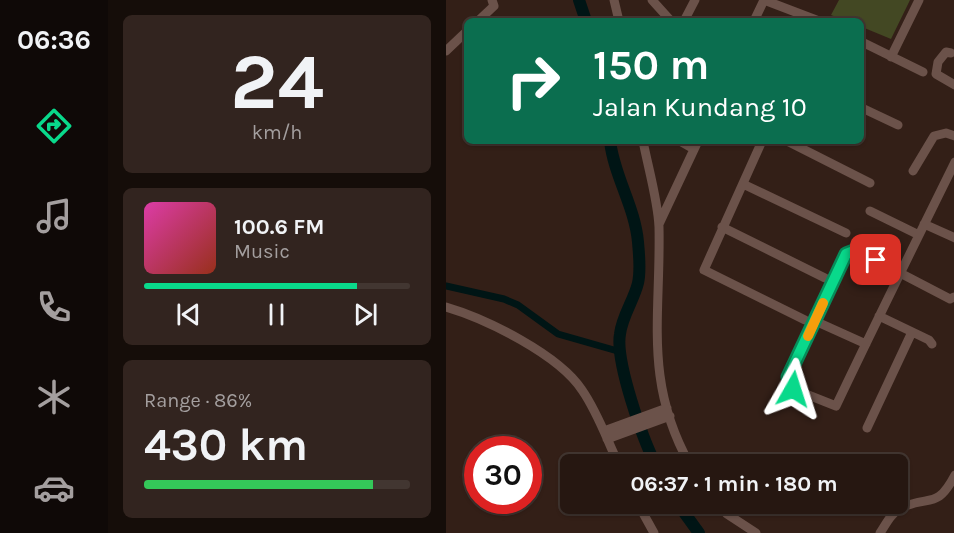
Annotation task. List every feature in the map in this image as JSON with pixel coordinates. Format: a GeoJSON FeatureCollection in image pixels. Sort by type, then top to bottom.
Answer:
{"type":"FeatureCollection","features":[{"type":"Feature","properties":{"kind":"street"},"geometry":{"type":"LineString","coordinates":[[614,0],[618,18]]}},
{"type":"Feature","properties":{"kind":"street"},"geometry":{"type":"LineString","coordinates":[[652,0],[668,18]]}},
{"type":"Feature","properties":{"kind":"street"},"geometry":{"type":"LineString","coordinates":[[686,18],[695,0]]}},
{"type":"Feature","properties":{"kind":"street"},"geometry":{"type":"LineString","coordinates":[[755,18],[764,0],[811,18]]}},
{"type":"Feature","properties":{"kind":"street"},"geometry":{"type":"LineString","coordinates":[[892,57],[920,0]]}},
{"type":"Feature","properties":{"kind":"street"},"geometry":{"type":"LineString","coordinates":[[480,18],[493,3]]}},
{"type":"Feature","properties":{"kind":"street"},"geometry":{"type":"LineString","coordinates":[[446,51],[464,34]]}},
{"type":"Feature","properties":{"kind":"street"},"geometry":{"type":"LineString","coordinates":[[864,43],[923,72]]}},
{"type":"Feature","properties":{"kind":"street"},"geometry":{"type":"LineString","coordinates":[[951,52],[946,52],[938,62],[936,74],[954,84]]}},
{"type":"Feature","properties":{"kind":"street"},"geometry":{"type":"LineString","coordinates":[[864,109],[898,125]]}},
{"type":"Feature","properties":{"kind":"street"},"geometry":{"type":"LineString","coordinates":[[913,171],[934,136],[946,133],[954,136]]}},
{"type":"Feature","properties":{"kind":"street"},"geometry":{"type":"LineString","coordinates":[[644,144],[659,224],[655,339],[658,374],[668,412],[685,454]]}},
{"type":"Feature","properties":{"kind":"street"},"geometry":{"type":"LineString","coordinates":[[761,144],[704,270],[866,344]]}},
{"type":"Feature","properties":{"kind":"street"},"geometry":{"type":"LineString","coordinates":[[793,144],[870,183]]}},
{"type":"Feature","properties":{"kind":"street"},"geometry":{"type":"LineString","coordinates":[[659,224],[696,145]]}},
{"type":"Feature","properties":{"kind":"street"},"geometry":{"type":"LineString","coordinates":[[954,167],[924,224],[919,235],[900,273],[879,316],[866,344],[835,406],[793,389],[788,381],[810,320],[849,251],[856,250],[900,273],[950,299],[954,297]]}},
{"type":"Feature","properties":{"kind":"street"},"geometry":{"type":"LineString","coordinates":[[743,184],[846,233]]}},
{"type":"Feature","properties":{"kind":"street"},"geometry":{"type":"LineString","coordinates":[[870,211],[919,235]]}},
{"type":"Feature","properties":{"kind":"street"},"geometry":{"type":"LineString","coordinates":[[924,224],[954,238]]}},
{"type":"Feature","properties":{"kind":"street"},"geometry":{"type":"LineString","coordinates":[[722,227],[825,278]]}},
{"type":"Feature","properties":{"kind":"street"},"geometry":{"type":"LineString","coordinates":[[446,307],[508,333],[567,374],[581,389],[614,454]]}},
{"type":"Feature","properties":{"kind":"street"},"geometry":{"type":"LineString","coordinates":[[879,316],[932,344]]}},
{"type":"Feature","properties":{"kind":"street"},"geometry":{"type":"LineString","coordinates":[[867,428],[912,332]]}},
{"type":"Feature","properties":{"kind":"street"},"geometry":{"type":"LineString","coordinates":[[606,435],[668,412]]}},
{"type":"Feature","properties":{"kind":"street"},"geometry":{"type":"LineString","coordinates":[[880,533],[890,518],[901,508],[932,501],[941,496],[954,475]]}},
{"type":"Feature","properties":{"kind":"street"},"geometry":{"type":"LineString","coordinates":[[644,514],[654,533]]}},
{"type":"Feature","properties":{"kind":"street"},"geometry":{"type":"LineString","coordinates":[[727,514],[756,533]]}},
{"type":"Feature","properties":{"kind":"green space"},"geometry":{"type":"Polygon","coordinates":[[[839,0],[910,0],[891,39],[864,28],[864,18],[838,18],[831,15],[839,0]]]}},
{"type":"Feature","properties":{"kind":"waterway"},"geometry":{"type":"LineString","coordinates":[[579,0],[585,18]]}},
{"type":"Feature","properties":{"kind":"waterway"},"geometry":{"type":"LineString","coordinates":[[610,144],[633,216],[639,257],[638,283],[620,334],[622,362],[638,420],[651,454]]}},
{"type":"Feature","properties":{"kind":"waterway"},"geometry":{"type":"LineString","coordinates":[[446,286],[504,299],[518,305],[558,334],[621,352]]}},
{"type":"Feature","properties":{"kind":"waterway"},"geometry":{"type":"LineString","coordinates":[[685,514],[699,533]]}},
{"type":"Feature","properties":{"kind":"slow traffic"},"geometry":{"type":"LineString","coordinates":[[808,336],[823,303]]}},
{"type":"Feature","properties":{"kind":"route"},"geometry":{"type":"LineString","coordinates":[[793,389],[789,385],[788,377],[846,254],[852,249],[876,260]]}}]}
